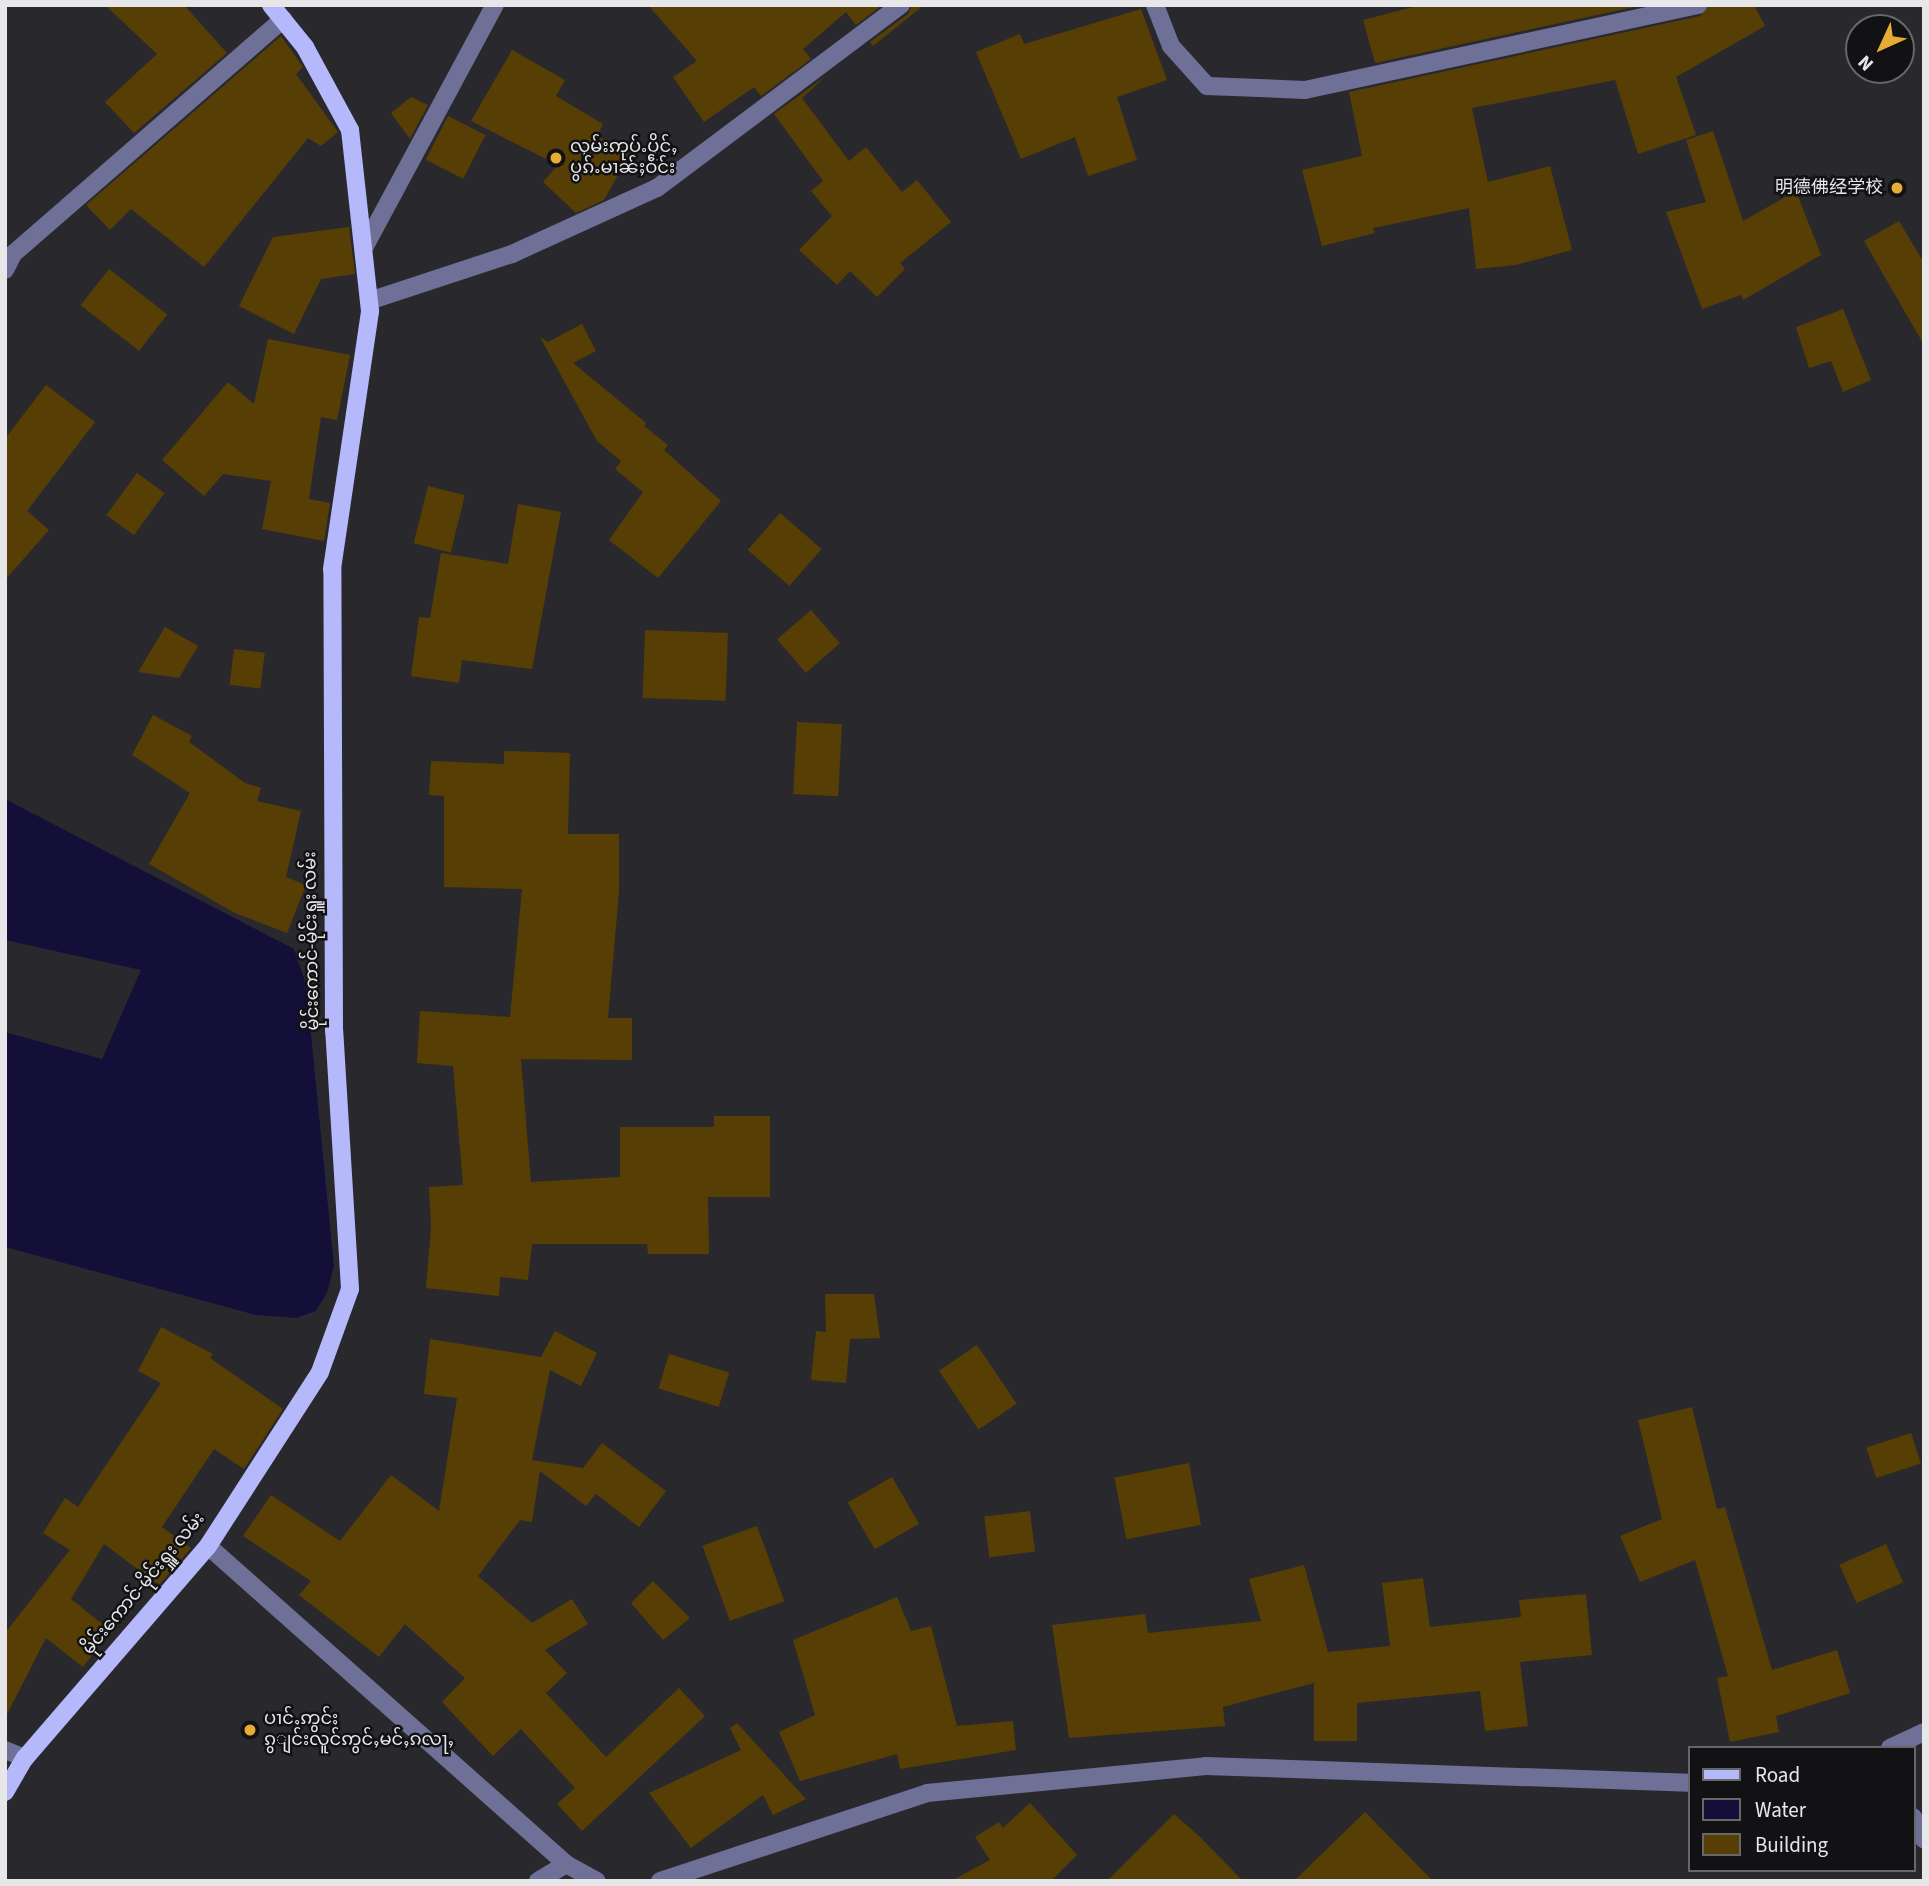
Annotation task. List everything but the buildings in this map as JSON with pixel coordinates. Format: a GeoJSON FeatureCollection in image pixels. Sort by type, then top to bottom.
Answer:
{"type":"FeatureCollection","features":[{"type":"Feature","properties":{"kind":"main road","name":"မိုင်းကောင်-မိုင်းရှူး လမ်း"},"geometry":{"type":"LineString","coordinates":[[5,1792],[25,1758],[208,1546],[320,1371],[350,1289],[334,1031],[331,569],[365,359],[369,301],[350,130],[305,47],[277,12]]}},
{"type":"Feature","properties":{"kind":"street"},"geometry":{"type":"LineString","coordinates":[[365,246],[495,5]]}},
{"type":"Feature","properties":{"kind":"street"},"geometry":{"type":"LineString","coordinates":[[369,301],[512,254],[657,188],[901,5]]}},
{"type":"Feature","properties":{"kind":"street"},"geometry":{"type":"LineString","coordinates":[[1155,5],[1171,46],[1207,86],[1305,90],[1698,5]]}},
{"type":"Feature","properties":{"kind":"street"},"geometry":{"type":"LineString","coordinates":[[5,270],[13,254],[277,12]]}},
{"type":"Feature","properties":{"kind":"street"},"geometry":{"type":"LineString","coordinates":[[208,1546],[566,1864],[597,1881]]}},
{"type":"Feature","properties":{"kind":"street"},"geometry":{"type":"LineString","coordinates":[[1894,1746],[1924,1732]]}},
{"type":"Feature","properties":{"kind":"street"},"geometry":{"type":"LineString","coordinates":[[5,1750],[25,1758]]}},
{"type":"Feature","properties":{"kind":"street"},"geometry":{"type":"LineString","coordinates":[[660,1881],[928,1793],[1192,1767],[1688,1783]]}},
{"type":"Feature","properties":{"kind":"street"},"geometry":{"type":"LineString","coordinates":[[1915,1821],[1924,1840]]}},
{"type":"Feature","properties":{"kind":"street"},"geometry":{"type":"LineString","coordinates":[[538,1881],[566,1864]]}},
{"type":"Feature","properties":{"kind":"water"},"geometry":{"type":"Polygon","coordinates":[[[5,799],[294,949],[306,984],[334,1266],[327,1293],[316,1311],[296,1318],[256,1315],[5,1247],[5,1032],[102,1059],[141,970],[5,940],[5,799]]]}},
{"type":"Feature","properties":{"kind":"place","name":"လုမ်းဢုပ်ႉပိူင်ႇ ပွၵ်ႉမၢၼ်ႈဝဵင်း"},"geometry":{"type":"Point","coordinates":[556,158]}},
{"type":"Feature","properties":{"kind":"place","name":"明德佛经学校"},"geometry":{"type":"Point","coordinates":[1897,188]}},
{"type":"Feature","properties":{"kind":"place","name":"ပၢင်ႇဢွင်ႈ ၵွျင်းလူင်ဢွင်ႇမင်ႇၵလႃႇ"},"geometry":{"type":"Point","coordinates":[250,1730]}}]}
